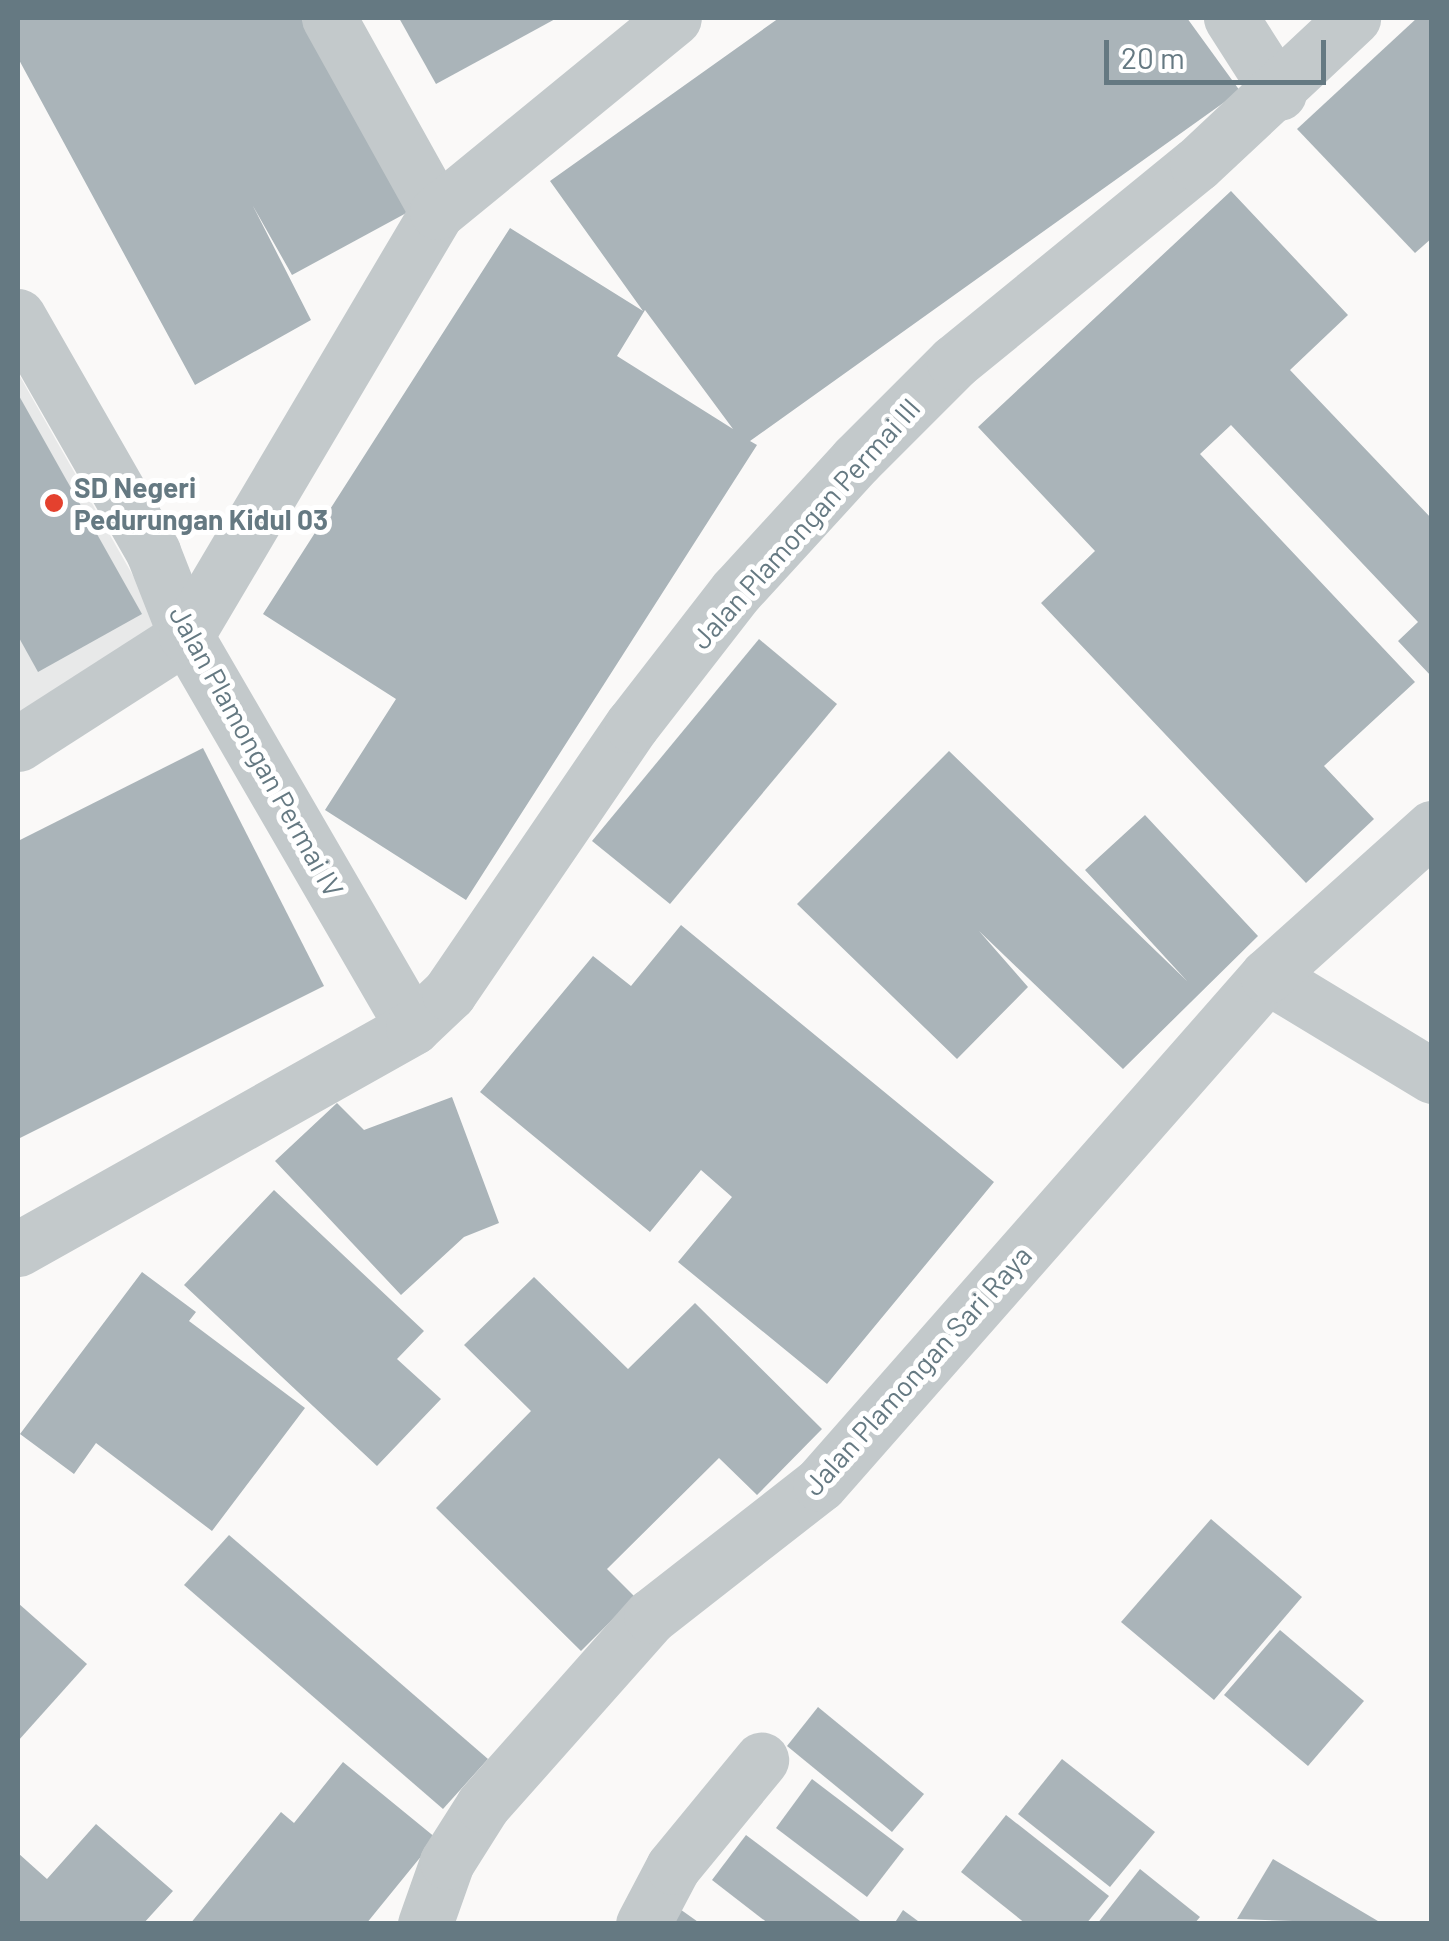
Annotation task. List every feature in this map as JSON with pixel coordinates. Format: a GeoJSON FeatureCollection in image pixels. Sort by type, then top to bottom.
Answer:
{"type":"FeatureCollection","features":[{"type":"Feature","properties":{"kind":"street"},"geometry":{"type":"LineString","coordinates":[[329,18],[437,212]]}},
{"type":"Feature","properties":{"kind":"street"},"geometry":{"type":"LineString","coordinates":[[18,744],[186,636],[437,212],[674,18]]}},
{"type":"Feature","properties":{"kind":"street"},"geometry":{"type":"LineString","coordinates":[[1232,18],[1278,93]]}},
{"type":"Feature","properties":{"kind":"street","name":"Jalan Plamongan Permai III"},"geometry":{"type":"LineString","coordinates":[[18,1249],[413,1026],[448,993],[632,724],[736,591],[856,460],[954,362],[1278,93],[1354,18]]}},
{"type":"Feature","properties":{"kind":"street","name":"Jalan Plamongan Permai IV"},"geometry":{"type":"LineString","coordinates":[[18,316],[153,552],[186,636],[413,1026]]}},
{"type":"Feature","properties":{"kind":"street","name":"Jalan Plamongan Sari Raya"},"geometry":{"type":"LineString","coordinates":[[425,1924],[447,1862],[483,1804],[650,1616],[820,1484],[1266,976],[1432,828]]}},
{"type":"Feature","properties":{"kind":"street"},"geometry":{"type":"LineString","coordinates":[[1266,976],[1432,1076]]}},
{"type":"Feature","properties":{"kind":"street"},"geometry":{"type":"LineString","coordinates":[[642,1924],[673,1868],[761,1760]]}},
{"type":"Feature","properties":{"kind":"shaded area","name":"SD Negeri Pedurungan Kidul 03"},"geometry":{"type":"Polygon","coordinates":[[[18,373],[165,632],[18,721],[18,373]]]}},
{"type":"Feature","properties":{"kind":"building"},"geometry":{"type":"Polygon","coordinates":[[[18,18],[301,18],[410,211],[292,275],[253,206],[311,320],[195,385],[18,58],[18,18]]]}},
{"type":"Feature","properties":{"kind":"building"},"geometry":{"type":"Polygon","coordinates":[[[399,18],[557,18],[436,84],[399,18]]]}},
{"type":"Feature","properties":{"kind":"building"},"geometry":{"type":"Polygon","coordinates":[[[779,18],[1187,18],[1240,91],[750,441],[757,445],[466,900],[325,810],[396,699],[263,614],[510,228],[643,311],[550,181],[779,18]],[[645,310],[617,356],[733,429],[645,310]]]}},
{"type":"Feature","properties":{"kind":"building"},"geometry":{"type":"Polygon","coordinates":[[[1417,18],[1432,18],[1432,238],[1415,253],[1297,129],[1417,18]]]}},
{"type":"Feature","properties":{"kind":"building"},"geometry":{"type":"Polygon","coordinates":[[[1231,191],[1348,315],[1290,370],[1432,519],[1432,677],[1398,641],[1418,622],[1231,425],[1200,454],[1415,682],[1324,766],[1374,819],[1306,883],[1041,603],[1095,551],[978,427],[1231,191]]]}},
{"type":"Feature","properties":{"kind":"building","name":"SD Negeri Pedurungan Kidul 03"},"geometry":{"type":"Polygon","coordinates":[[[18,394],[142,614],[38,672],[18,636],[18,394]]]}},
{"type":"Feature","properties":{"kind":"building"},"geometry":{"type":"Polygon","coordinates":[[[759,639],[837,704],[670,904],[592,841],[759,639]]]}},
{"type":"Feature","properties":{"kind":"building"},"geometry":{"type":"Polygon","coordinates":[[[203,748],[324,986],[18,1139],[18,841],[203,748]]]}},
{"type":"Feature","properties":{"kind":"building"},"geometry":{"type":"Polygon","coordinates":[[[949,751],[1187,981],[1085,870],[1145,815],[1258,936],[1123,1069],[979,931],[1028,987],[957,1059],[797,904],[949,751]]]}},
{"type":"Feature","properties":{"kind":"building"},"geometry":{"type":"Polygon","coordinates":[[[681,925],[994,1182],[827,1384],[678,1262],[732,1197],[701,1170],[650,1232],[480,1092],[593,956],[631,986],[681,925]]]}},
{"type":"Feature","properties":{"kind":"building"},"geometry":{"type":"Polygon","coordinates":[[[452,1097],[499,1223],[464,1237],[401,1295],[275,1161],[337,1103],[364,1130],[452,1097]]]}},
{"type":"Feature","properties":{"kind":"building"},"geometry":{"type":"Polygon","coordinates":[[[274,1190],[424,1331],[397,1359],[441,1399],[377,1466],[184,1285],[274,1190]]]}},
{"type":"Feature","properties":{"kind":"building"},"geometry":{"type":"Polygon","coordinates":[[[142,1272],[196,1312],[189,1321],[305,1408],[212,1531],[96,1443],[74,1474],[20,1434],[142,1272]]]}},
{"type":"Feature","properties":{"kind":"building"},"geometry":{"type":"Polygon","coordinates":[[[534,1277],[628,1369],[695,1303],[822,1429],[757,1495],[719,1458],[607,1569],[635,1597],[581,1651],[436,1508],[531,1411],[464,1345],[534,1277]]]}},
{"type":"Feature","properties":{"kind":"building"},"geometry":{"type":"Polygon","coordinates":[[[1211,1519],[1302,1597],[1214,1700],[1121,1622],[1211,1519]]]}},
{"type":"Feature","properties":{"kind":"building"},"geometry":{"type":"Polygon","coordinates":[[[229,1535],[488,1759],[443,1809],[184,1585],[229,1535]]]}},
{"type":"Feature","properties":{"kind":"building"},"geometry":{"type":"Polygon","coordinates":[[[18,1603],[87,1664],[18,1741],[18,1603]]]}},
{"type":"Feature","properties":{"kind":"building"},"geometry":{"type":"Polygon","coordinates":[[[1280,1630],[1364,1701],[1308,1766],[1224,1695],[1280,1630]]]}},
{"type":"Feature","properties":{"kind":"building"},"geometry":{"type":"Polygon","coordinates":[[[818,1707],[924,1794],[892,1832],[787,1746],[818,1707]]]}},
{"type":"Feature","properties":{"kind":"building"},"geometry":{"type":"Polygon","coordinates":[[[1062,1759],[1155,1832],[1110,1887],[1018,1814],[1062,1759]]]}},
{"type":"Feature","properties":{"kind":"building"},"geometry":{"type":"Polygon","coordinates":[[[343,1762],[436,1838],[366,1924],[190,1924],[281,1812],[294,1823],[343,1762]]]}},
{"type":"Feature","properties":{"kind":"building"},"geometry":{"type":"Polygon","coordinates":[[[812,1779],[904,1849],[867,1897],[776,1828],[812,1779]]]}},
{"type":"Feature","properties":{"kind":"building"},"geometry":{"type":"Polygon","coordinates":[[[1006,1815],[1109,1896],[1086,1924],[1026,1924],[961,1872],[1006,1815]]]}},
{"type":"Feature","properties":{"kind":"building"},"geometry":{"type":"Polygon","coordinates":[[[96,1824],[173,1891],[143,1924],[18,1924],[18,1853],[47,1879],[96,1824]]]}},
{"type":"Feature","properties":{"kind":"building"},"geometry":{"type":"Polygon","coordinates":[[[746,1835],[864,1924],[769,1924],[712,1880],[746,1835]]]}},
{"type":"Feature","properties":{"kind":"building"},"geometry":{"type":"Polygon","coordinates":[[[1273,1859],[1383,1924],[1237,1919],[1273,1859]]]}},
{"type":"Feature","properties":{"kind":"building"},"geometry":{"type":"Polygon","coordinates":[[[1140,1869],[1200,1917],[1194,1924],[1097,1924],[1140,1869]]]}},
{"type":"Feature","properties":{"kind":"building"},"geometry":{"type":"Polygon","coordinates":[[[677,1907],[701,1924],[666,1924],[677,1907]]]}},
{"type":"Feature","properties":{"kind":"building"},"geometry":{"type":"Polygon","coordinates":[[[903,1910],[922,1924],[894,1924],[903,1910]]]}},
{"type":"Feature","properties":{"kind":"place","name":"SD Negeri Pedurungan Kidul 03"},"geometry":{"type":"Point","coordinates":[54,503]}}]}
